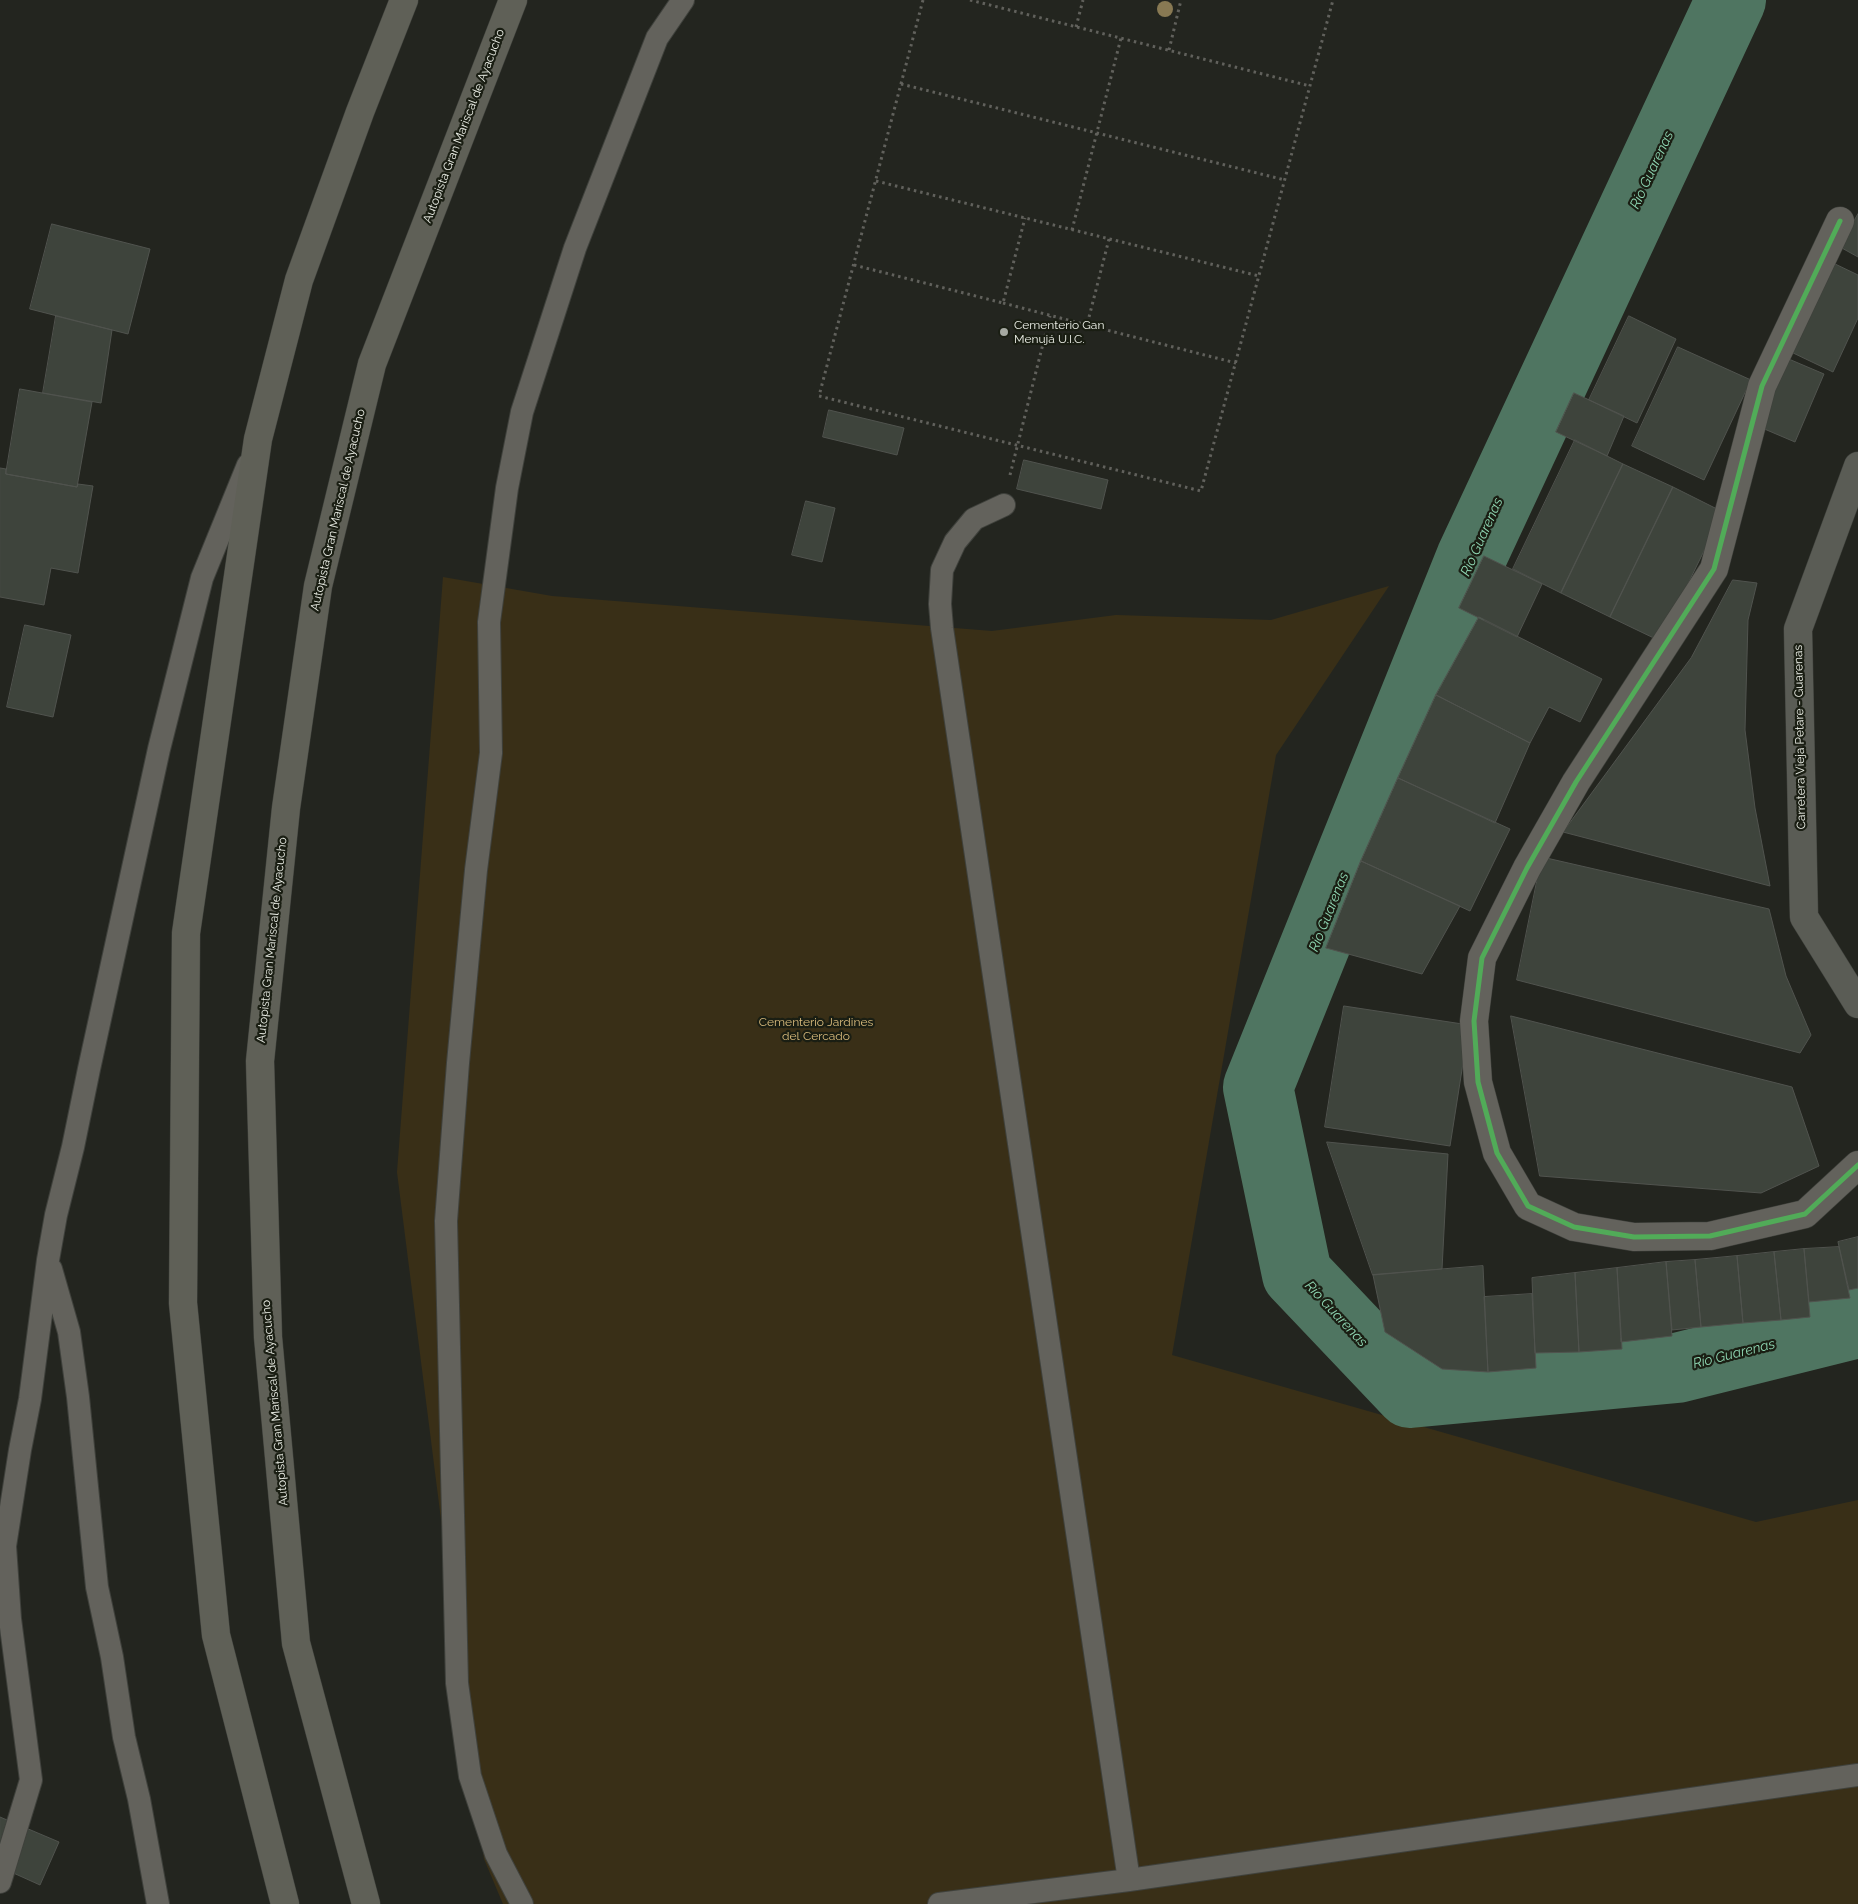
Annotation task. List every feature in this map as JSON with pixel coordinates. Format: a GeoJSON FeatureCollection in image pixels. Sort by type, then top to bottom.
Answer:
{"type":"FeatureCollection","features":[{"type":"Feature","properties":{"kind":"highway"},"geometry":{"type":"LineString","coordinates":[[285,1904],[216,1635],[183,1303],[186,933],[258,439],[299,280],[360,112],[404,0]]}},
{"type":"Feature","properties":{"kind":"highway","name":"Autopista Gran Mariscal de Ayacucho"},"geometry":{"type":"LineString","coordinates":[[366,1904],[296,1643],[268,1337],[260,1061],[286,808],[318,586],[372,364],[514,0]]}},
{"type":"Feature","properties":{"kind":"main road","name":"Carretera Vieja Petare - Guarenas"},"geometry":{"type":"LineString","coordinates":[[1858,466],[1798,629],[1804,917],[1858,1004]]}},
{"type":"Feature","properties":{"kind":"street"},"geometry":{"type":"LineString","coordinates":[[1840,221],[1762,386],[1714,569],[1576,782],[1527,868],[1482,958],[1474,1021],[1478,1082],[1497,1154],[1528,1206],[1574,1227],[1634,1237],[1710,1236],[1805,1214],[1858,1165]]}},
{"type":"Feature","properties":{"kind":"lane"},"geometry":{"type":"LineString","coordinates":[[522,1904],[496,1854],[470,1776],[457,1683],[446,1221],[474,889],[492,753],[489,622],[506,488],[522,412],[575,248],[657,38],[684,0]]}},
{"type":"Feature","properties":{"kind":"lane"},"geometry":{"type":"LineString","coordinates":[[0,1882],[31,1780],[2,1549],[30,1399],[48,1260],[56,1214],[73,1147],[159,749],[202,578],[258,439]]}},
{"type":"Feature","properties":{"kind":"lane"},"geometry":{"type":"LineString","coordinates":[[1004,505],[974,519],[955,542],[942,570],[940,604],[942,628],[1129,1880]]}},
{"type":"Feature","properties":{"kind":"lane"},"geometry":{"type":"LineString","coordinates":[[48,1260],[69,1332],[78,1397],[98,1587],[112,1656],[124,1737],[139,1799],[158,1904]]}},
{"type":"Feature","properties":{"kind":"lane"},"geometry":{"type":"LineString","coordinates":[[939,1904],[1129,1880],[1858,1775]]}},
{"type":"Feature","properties":{"kind":"lane"},"geometry":{"type":"LineString","coordinates":[[146,1904],[151,1866]]}},
{"type":"Feature","properties":{"kind":"path"},"geometry":{"type":"LineString","coordinates":[[923,0],[819,396],[1201,491],[1333,0]]}},
{"type":"Feature","properties":{"kind":"path"},"geometry":{"type":"LineString","coordinates":[[970,0],[1310,86]]}},
{"type":"Feature","properties":{"kind":"path"},"geometry":{"type":"LineString","coordinates":[[1076,26],[1083,0]]}},
{"type":"Feature","properties":{"kind":"path"},"geometry":{"type":"LineString","coordinates":[[1169,50],[1181,0]]}},
{"type":"Feature","properties":{"kind":"path"},"geometry":{"type":"LineString","coordinates":[[1072,230],[1121,38]]}},
{"type":"Feature","properties":{"kind":"path"},"geometry":{"type":"LineString","coordinates":[[900,84],[1285,180]]}},
{"type":"Feature","properties":{"kind":"path"},"geometry":{"type":"LineString","coordinates":[[876,181],[1259,276]]}},
{"type":"Feature","properties":{"kind":"path"},"geometry":{"type":"LineString","coordinates":[[1003,303],[1025,218]]}},
{"type":"Feature","properties":{"kind":"path"},"geometry":{"type":"LineString","coordinates":[[1087,325],[1109,239]]}},
{"type":"Feature","properties":{"kind":"path"},"geometry":{"type":"LineString","coordinates":[[853,265],[1236,363]]}},
{"type":"Feature","properties":{"kind":"path"},"geometry":{"type":"LineString","coordinates":[[1004,505],[1016,446],[1050,316]]}},
{"type":"Feature","properties":{"kind":"green space","name":"Cementerio Jardines del Cercado"},"geometry":{"type":"Polygon","coordinates":[[[443,577],[552,596],[992,631],[1116,615],[1271,620],[1389,586],[1276,755],[1172,1355],[1756,1522],[1858,1500],[1858,1904],[503,1904],[484,1859],[397,1172],[443,577]]]}},
{"type":"Feature","properties":{"kind":"building"},"geometry":{"type":"Polygon","coordinates":[[[1858,214],[1858,257],[1840,247],[1858,214]]]}},
{"type":"Feature","properties":{"kind":"building"},"geometry":{"type":"Polygon","coordinates":[[[52,224],[150,249],[128,334],[30,309],[52,224]]]}},
{"type":"Feature","properties":{"kind":"building"},"geometry":{"type":"Polygon","coordinates":[[[1831,262],[1858,275],[1858,318],[1833,372],[1789,351],[1831,262]]]}},
{"type":"Feature","properties":{"kind":"building"},"geometry":{"type":"Polygon","coordinates":[[[56,316],[112,330],[101,403],[43,393],[56,316]]]}},
{"type":"Feature","properties":{"kind":"building"},"geometry":{"type":"Polygon","coordinates":[[[1629,316],[1676,339],[1637,423],[1589,400],[1629,316]]]}},
{"type":"Feature","properties":{"kind":"building"},"geometry":{"type":"Polygon","coordinates":[[[1678,347],[1751,380],[1704,480],[1632,446],[1678,347]]]}},
{"type":"Feature","properties":{"kind":"building"},"geometry":{"type":"Polygon","coordinates":[[[1784,357],[1824,374],[1795,442],[1755,425],[1784,357]]]}},
{"type":"Feature","properties":{"kind":"building"},"geometry":{"type":"Polygon","coordinates":[[[20,389],[92,402],[77,487],[6,474],[20,389]]]}},
{"type":"Feature","properties":{"kind":"building"},"geometry":{"type":"Polygon","coordinates":[[[1574,393],[1624,416],[1607,456],[1556,432],[1574,393]]]}},
{"type":"Feature","properties":{"kind":"building"},"geometry":{"type":"Polygon","coordinates":[[[829,410],[904,428],[897,455],[823,437],[829,410]]]}},
{"type":"Feature","properties":{"kind":"building"},"geometry":{"type":"Polygon","coordinates":[[[1575,440],[1623,464],[1561,593],[1513,569],[1575,440]]]}},
{"type":"Feature","properties":{"kind":"building"},"geometry":{"type":"Polygon","coordinates":[[[1024,460],[1108,480],[1101,509],[1017,489],[1024,460]]]}},
{"type":"Feature","properties":{"kind":"building"},"geometry":{"type":"Polygon","coordinates":[[[1623,464],[1673,487],[1610,617],[1561,593],[1623,464]]]}},
{"type":"Feature","properties":{"kind":"building"},"geometry":{"type":"Polygon","coordinates":[[[0,468],[6,469],[6,474],[77,487],[78,484],[93,486],[78,573],[51,568],[44,605],[0,597],[0,468]]]}},
{"type":"Feature","properties":{"kind":"building"},"geometry":{"type":"Polygon","coordinates":[[[1673,487],[1723,512],[1660,641],[1610,617],[1673,487]]]}},
{"type":"Feature","properties":{"kind":"building"},"geometry":{"type":"Polygon","coordinates":[[[806,501],[835,508],[822,562],[792,555],[806,501]]]}},
{"type":"Feature","properties":{"kind":"building"},"geometry":{"type":"Polygon","coordinates":[[[1484,556],[1542,584],[1517,637],[1459,608],[1484,556]]]}},
{"type":"Feature","properties":{"kind":"building"},"geometry":{"type":"Polygon","coordinates":[[[1733,580],[1757,583],[1748,620],[1745,730],[1755,808],[1770,886],[1563,832],[1691,658],[1733,580]]]}},
{"type":"Feature","properties":{"kind":"building"},"geometry":{"type":"Polygon","coordinates":[[[1479,617],[1602,679],[1580,722],[1549,707],[1530,743],[1436,695],[1479,617]]]}},
{"type":"Feature","properties":{"kind":"building"},"geometry":{"type":"Polygon","coordinates":[[[25,625],[71,635],[53,717],[7,707],[25,625]]]}},
{"type":"Feature","properties":{"kind":"building"},"geometry":{"type":"Polygon","coordinates":[[[1436,695],[1530,743],[1495,823],[1398,778],[1436,695]]]}},
{"type":"Feature","properties":{"kind":"building"},"geometry":{"type":"Polygon","coordinates":[[[1398,778],[1510,829],[1470,911],[1361,861],[1398,778]]]}},
{"type":"Feature","properties":{"kind":"building"},"geometry":{"type":"Polygon","coordinates":[[[1542,857],[1769,909],[1786,976],[1811,1035],[1800,1053],[1517,980],[1542,857]]]}},
{"type":"Feature","properties":{"kind":"building"},"geometry":{"type":"Polygon","coordinates":[[[1361,861],[1460,906],[1422,974],[1326,948],[1361,861]]]}},
{"type":"Feature","properties":{"kind":"building"},"geometry":{"type":"Polygon","coordinates":[[[1344,1006],[1469,1025],[1450,1146],[1325,1127],[1344,1006]]]}},
{"type":"Feature","properties":{"kind":"building"},"geometry":{"type":"Polygon","coordinates":[[[1511,1016],[1792,1087],[1819,1166],[1761,1193],[1540,1176],[1511,1016]]]}},
{"type":"Feature","properties":{"kind":"building"},"geometry":{"type":"Polygon","coordinates":[[[1327,1142],[1448,1154],[1442,1269],[1373,1275],[1327,1142]]]}},
{"type":"Feature","properties":{"kind":"building"},"geometry":{"type":"Polygon","coordinates":[[[1858,1237],[1858,1288],[1849,1290],[1838,1242],[1858,1237]]]}},
{"type":"Feature","properties":{"kind":"building"},"geometry":{"type":"Polygon","coordinates":[[[1839,1247],[1850,1298],[1809,1302],[1804,1249],[1839,1247]]]}},
{"type":"Feature","properties":{"kind":"building"},"geometry":{"type":"Polygon","coordinates":[[[1804,1249],[1810,1317],[1781,1320],[1774,1252],[1804,1249]]]}},
{"type":"Feature","properties":{"kind":"building"},"geometry":{"type":"Polygon","coordinates":[[[1774,1252],[1781,1320],[1743,1323],[1737,1256],[1774,1252]]]}},
{"type":"Feature","properties":{"kind":"building"},"geometry":{"type":"Polygon","coordinates":[[[1737,1256],[1743,1323],[1701,1327],[1695,1260],[1737,1256]]]}},
{"type":"Feature","properties":{"kind":"building"},"geometry":{"type":"Polygon","coordinates":[[[1695,1260],[1701,1327],[1672,1330],[1666,1262],[1695,1260]]]}},
{"type":"Feature","properties":{"kind":"building"},"geometry":{"type":"Polygon","coordinates":[[[1666,1262],[1672,1336],[1621,1342],[1617,1268],[1666,1262]]]}},
{"type":"Feature","properties":{"kind":"building"},"geometry":{"type":"Polygon","coordinates":[[[1483,1266],[1488,1372],[1442,1369],[1385,1332],[1373,1275],[1483,1266]]]}},
{"type":"Feature","properties":{"kind":"building"},"geometry":{"type":"Polygon","coordinates":[[[1617,1268],[1622,1349],[1579,1352],[1575,1273],[1617,1268]]]}},
{"type":"Feature","properties":{"kind":"building"},"geometry":{"type":"Polygon","coordinates":[[[1575,1273],[1579,1352],[1535,1353],[1532,1278],[1575,1273]]]}},
{"type":"Feature","properties":{"kind":"building"},"geometry":{"type":"Polygon","coordinates":[[[1532,1294],[1536,1368],[1488,1372],[1484,1297],[1532,1294]]]}},
{"type":"Feature","properties":{"kind":"building"},"geometry":{"type":"Polygon","coordinates":[[[0,1817],[59,1842],[40,1885],[0,1867],[0,1817]]]}},
{"type":"Feature","properties":{"kind":"waterway","name":"Río Guarenas"},"geometry":{"type":"LineString","coordinates":[[1731,0],[1471,558],[1258,1087],[1297,1274],[1410,1393],[1677,1368],[1858,1323]]}},
{"type":"Feature","properties":{"kind":"cycle path"},"geometry":{"type":"LineString","coordinates":[[1840,221],[1762,386],[1714,569],[1576,782],[1527,868],[1482,958],[1474,1021],[1478,1082],[1497,1153],[1528,1206],[1574,1227],[1634,1237],[1710,1236],[1805,1214],[1858,1165]]}},
{"type":"Feature","properties":{"kind":"place","name":"Cementerio Gan Menujá U.I.C."},"geometry":{"type":"Point","coordinates":[1004,332]}}]}
